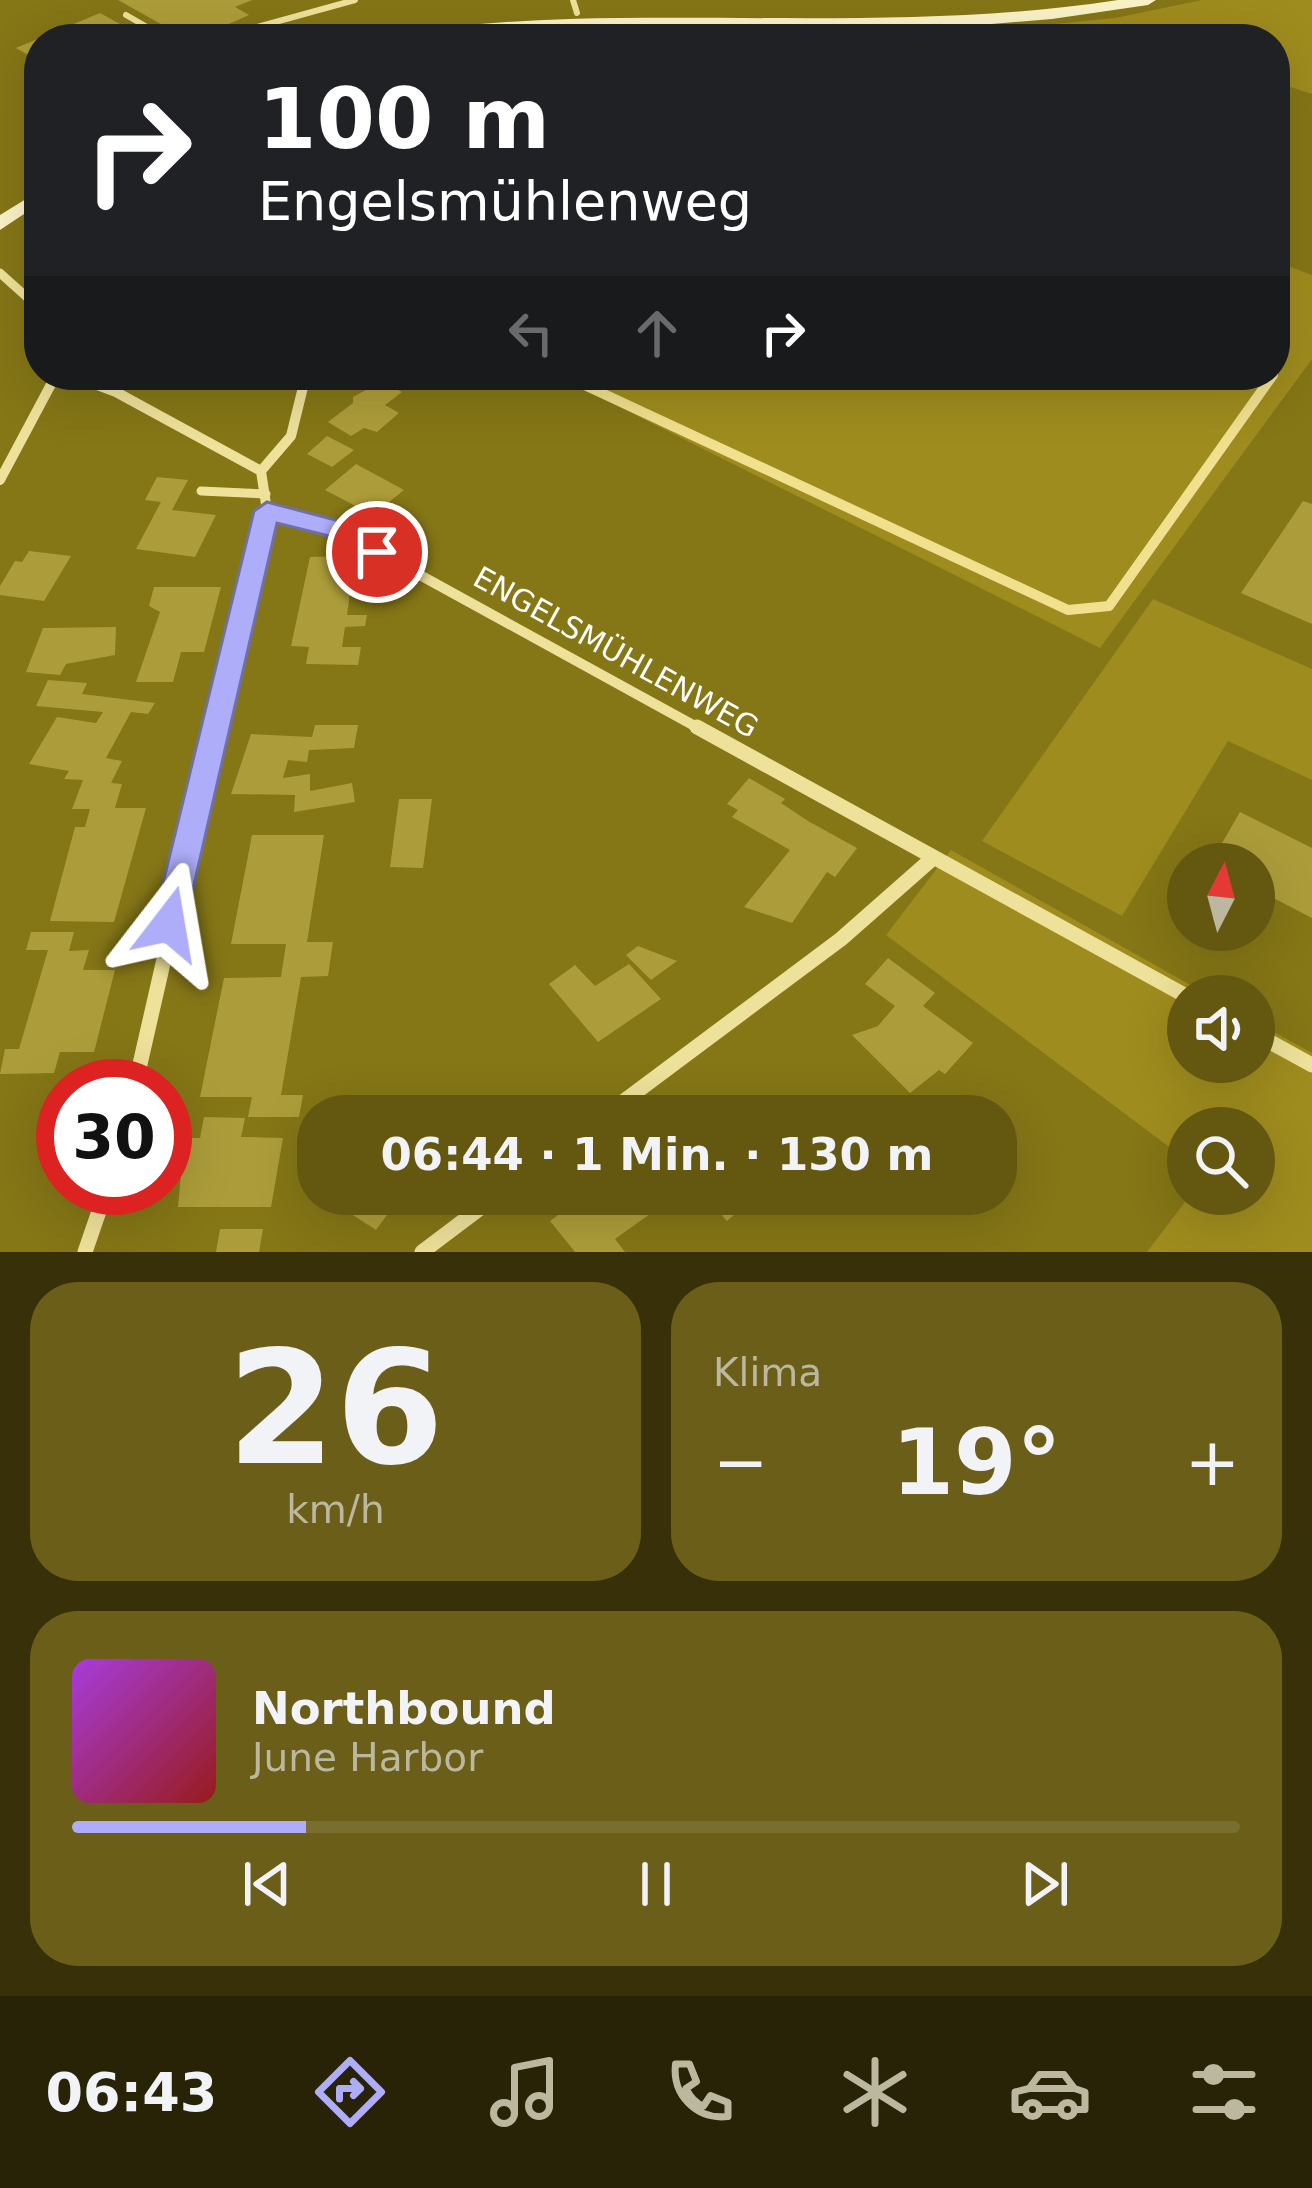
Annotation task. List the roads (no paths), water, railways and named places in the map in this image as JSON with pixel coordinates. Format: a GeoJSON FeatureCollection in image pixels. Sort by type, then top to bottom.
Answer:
{"type":"FeatureCollection","features":[{"type":"Feature","properties":{"kind":"main road"},"geometry":{"type":"LineString","coordinates":[[464,24],[575,7],[980,22],[1093,11],[1148,0]]}},
{"type":"Feature","properties":{"kind":"street"},"geometry":{"type":"LineString","coordinates":[[0,273],[24,295]]}},
{"type":"Feature","properties":{"kind":"street"},"geometry":{"type":"LineString","coordinates":[[0,480],[48,390]]}},
{"type":"Feature","properties":{"kind":"street"},"geometry":{"type":"LineString","coordinates":[[111,390],[261,471],[267,511],[141,1059]]}},
{"type":"Feature","properties":{"kind":"street"},"geometry":{"type":"LineString","coordinates":[[261,471],[291,436],[302,390]]}},
{"type":"Feature","properties":{"kind":"street","name":"ENGELSMÜHLENWEG"},"geometry":{"type":"LineString","coordinates":[[267,511],[338,530],[1167,986]]}},
{"type":"Feature","properties":{"kind":"street"},"geometry":{"type":"LineString","coordinates":[[632,1095],[841,939],[933,858]]}},
{"type":"Feature","properties":{"kind":"street"},"geometry":{"type":"LineString","coordinates":[[1275,1045],[1312,1065]]}},
{"type":"Feature","properties":{"kind":"street"},"geometry":{"type":"LineString","coordinates":[[85,1252],[98,1215]]}},
{"type":"Feature","properties":{"kind":"street"},"geometry":{"type":"LineString","coordinates":[[422,1252],[471,1215]]}},
{"type":"Feature","properties":{"kind":"lane"},"geometry":{"type":"LineString","coordinates":[[269,24],[356,0]]}},
{"type":"Feature","properties":{"kind":"lane"},"geometry":{"type":"LineString","coordinates":[[126,15],[142,24]]}},
{"type":"Feature","properties":{"kind":"lane"},"geometry":{"type":"LineString","coordinates":[[201,490],[266,494]]}},
{"type":"Feature","properties":{"kind":"waterway"},"geometry":{"type":"LineString","coordinates":[[595,390],[1068,610],[1109,606],[1262,390]]}}]}
